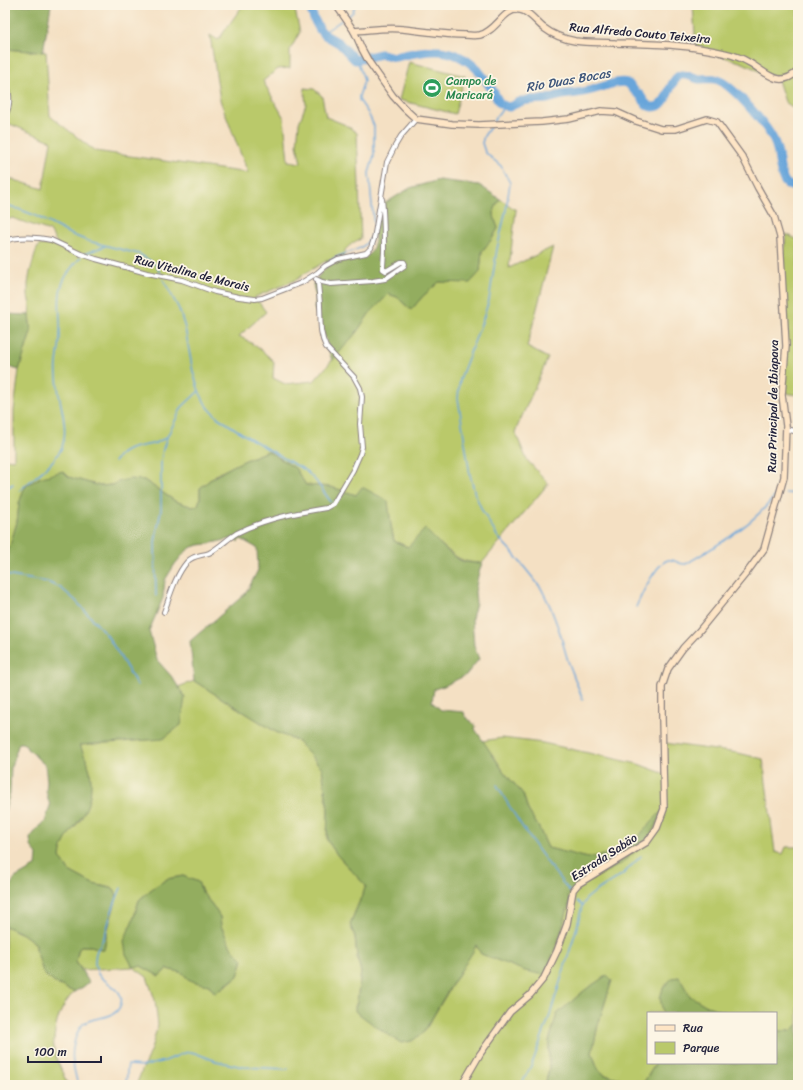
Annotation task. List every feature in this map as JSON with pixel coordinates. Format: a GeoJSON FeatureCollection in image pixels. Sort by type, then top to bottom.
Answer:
{"type":"FeatureCollection","features":[{"type":"Feature","properties":{"kind":"street"},"geometry":{"type":"LineString","coordinates":[[336,5],[354,31],[369,62],[393,96],[416,119]]}},
{"type":"Feature","properties":{"kind":"street","name":"Rua Alfredo Couto Teixeira"},"geometry":{"type":"LineString","coordinates":[[354,31],[399,28],[450,34],[480,35],[493,28],[509,12],[520,10],[526,12],[550,32],[569,40],[581,42],[677,45],[724,53],[737,57],[772,77],[779,79],[790,77],[798,72]]}},
{"type":"Feature","properties":{"kind":"street"},"geometry":{"type":"LineString","coordinates":[[5,75],[9,89],[8,111],[5,115]]}},
{"type":"Feature","properties":{"kind":"street","name":"Rua Principal de Ibiapava"},"geometry":{"type":"LineString","coordinates":[[416,119],[452,124],[542,122],[569,119],[601,110],[616,112],[636,121],[661,129],[676,129],[707,119],[717,122],[743,158],[774,216],[780,237],[786,346],[782,395],[786,429],[784,477],[764,549],[699,631],[682,648],[668,669],[662,687],[662,762]]}},
{"type":"Feature","properties":{"kind":"street","name":"Rua Vitalina de Morais"},"geometry":{"type":"LineString","coordinates":[[5,241],[9,239],[33,238],[51,240],[81,254],[157,276],[182,280],[216,292],[239,297],[255,299],[262,298],[301,283],[313,276],[325,266],[342,257],[364,254],[369,251],[374,239],[381,194],[389,157],[401,136],[416,119]]}},
{"type":"Feature","properties":{"kind":"street"},"geometry":{"type":"LineString","coordinates":[[313,276],[318,281],[331,284],[373,281],[385,279],[404,266],[404,262],[401,262],[386,271],[383,268],[384,214],[381,194]]}},
{"type":"Feature","properties":{"kind":"street"},"geometry":{"type":"LineString","coordinates":[[164,612],[177,579],[188,561],[196,556],[208,553],[217,548],[226,540],[255,525],[288,515],[330,506],[338,496],[360,454],[362,447],[360,424],[361,391],[354,377],[326,347],[321,335],[318,281]]}},
{"type":"Feature","properties":{"kind":"street"},"geometry":{"type":"LineString","coordinates":[[786,429],[798,432]]}},
{"type":"Feature","properties":{"kind":"street","name":"Estrada Sabäo"},"geometry":{"type":"LineString","coordinates":[[462,1085],[480,1054],[498,1031],[510,1012],[530,995],[544,978],[558,951],[567,924],[574,890],[578,884],[647,842],[657,828],[664,809],[662,762]]}},
{"type":"Feature","properties":{"kind":"green space"},"geometry":{"type":"Polygon","coordinates":[[[5,5],[51,5],[43,52],[5,49],[5,5]]]}},
{"type":"Feature","properties":{"kind":"green space"},"geometry":{"type":"Polygon","coordinates":[[[243,5],[289,5],[295,10],[300,32],[290,50],[290,68],[278,69],[263,81],[284,118],[288,161],[301,163],[297,145],[299,123],[306,104],[304,88],[314,89],[322,96],[326,117],[346,125],[357,133],[361,239],[354,242],[345,250],[344,258],[326,261],[298,279],[255,297],[266,312],[239,336],[249,341],[274,362],[273,378],[285,384],[314,381],[356,333],[369,314],[388,294],[397,297],[411,310],[423,296],[439,282],[470,282],[480,272],[482,251],[492,239],[498,228],[494,213],[500,199],[516,210],[509,268],[553,247],[527,347],[548,358],[515,432],[527,460],[548,484],[482,563],[475,563],[459,558],[440,544],[408,547],[394,541],[391,525],[356,495],[331,487],[306,485],[295,468],[268,451],[217,474],[200,488],[200,499],[198,505],[193,507],[175,501],[144,480],[120,481],[112,485],[100,486],[68,477],[39,478],[26,486],[23,492],[19,504],[17,522],[5,566],[5,459],[14,460],[14,411],[19,370],[31,332],[28,284],[30,272],[39,245],[58,245],[50,231],[12,218],[5,221],[5,177],[43,189],[51,141],[5,122],[5,49],[46,52],[50,116],[95,151],[248,173],[220,100],[210,35],[218,40],[243,5]]]}},
{"type":"Feature","properties":{"kind":"green space"},"geometry":{"type":"Polygon","coordinates":[[[693,5],[798,5],[798,111],[785,102],[777,77],[763,73],[743,63],[696,50],[693,5]]]}},
{"type":"Feature","properties":{"kind":"green space","name":"Campo de Maricará"},"geometry":{"type":"Polygon","coordinates":[[[409,62],[465,76],[455,114],[399,100],[409,62]]]}},
{"type":"Feature","properties":{"kind":"green space"},"geometry":{"type":"Polygon","coordinates":[[[439,180],[479,185],[500,199],[494,213],[498,228],[492,239],[482,251],[480,272],[470,283],[439,282],[423,296],[411,310],[397,297],[388,294],[369,314],[356,333],[332,361],[320,321],[314,308],[316,299],[313,284],[327,266],[326,261],[344,258],[349,260],[365,258],[372,251],[375,240],[374,232],[382,205],[410,188],[439,180]]]}},
{"type":"Feature","properties":{"kind":"green space"},"geometry":{"type":"Polygon","coordinates":[[[786,234],[798,240],[798,395],[785,393],[782,266],[786,234]]]}},
{"type":"Feature","properties":{"kind":"green space"},"geometry":{"type":"Polygon","coordinates":[[[5,314],[29,315],[31,332],[19,370],[5,366],[5,314]]]}},
{"type":"Feature","properties":{"kind":"green space"},"geometry":{"type":"Polygon","coordinates":[[[268,451],[295,468],[306,485],[331,487],[356,495],[362,487],[388,501],[394,541],[408,547],[425,529],[456,558],[468,562],[482,563],[475,592],[476,603],[472,618],[474,646],[479,659],[466,675],[444,686],[434,689],[432,702],[441,710],[464,712],[465,716],[476,726],[475,729],[504,772],[523,794],[528,810],[539,828],[548,848],[588,858],[614,853],[636,840],[665,808],[648,840],[621,864],[589,880],[568,896],[570,901],[559,939],[545,975],[525,971],[481,954],[476,945],[424,1032],[412,1041],[401,1043],[355,1011],[361,972],[357,957],[355,937],[350,924],[366,886],[338,856],[327,840],[328,810],[322,768],[297,741],[276,732],[194,681],[190,641],[246,593],[258,570],[257,548],[241,539],[238,542],[235,538],[192,547],[185,552],[175,564],[165,580],[163,598],[149,631],[157,660],[172,677],[185,697],[181,725],[163,739],[80,745],[90,771],[90,796],[83,814],[65,841],[60,857],[69,871],[93,884],[115,890],[117,897],[107,932],[104,950],[91,946],[81,946],[78,951],[76,962],[89,982],[74,992],[55,983],[43,972],[36,949],[36,944],[23,934],[5,926],[5,891],[9,888],[15,878],[36,866],[37,855],[31,846],[30,838],[45,822],[50,806],[46,791],[47,781],[45,765],[27,749],[26,745],[19,743],[11,767],[10,793],[5,811],[5,562],[17,522],[19,504],[23,491],[26,486],[39,478],[63,471],[69,477],[100,486],[112,485],[120,481],[130,479],[144,480],[175,501],[193,507],[198,505],[200,499],[200,488],[215,476],[232,466],[268,451]]]}},
{"type":"Feature","properties":{"kind":"green space"},"geometry":{"type":"Polygon","coordinates":[[[194,681],[276,732],[297,741],[322,768],[328,810],[327,840],[338,856],[366,886],[350,924],[355,937],[357,957],[361,972],[355,1007],[424,1032],[476,945],[481,954],[490,957],[559,939],[570,901],[568,896],[589,880],[621,864],[664,809],[636,840],[614,853],[588,858],[548,848],[539,828],[528,810],[523,794],[504,772],[482,741],[502,738],[543,743],[638,764],[668,775],[664,743],[738,753],[763,759],[775,852],[783,854],[786,847],[798,847],[798,1024],[791,1031],[777,1031],[777,1012],[725,1012],[707,1006],[689,996],[679,977],[668,985],[663,991],[661,1000],[663,1012],[647,1012],[647,1064],[655,1064],[644,1082],[605,1075],[598,1069],[592,1053],[598,1025],[612,980],[607,976],[585,990],[557,1014],[549,1041],[549,1069],[545,1085],[136,1085],[151,1049],[158,1025],[155,1000],[147,977],[133,967],[82,970],[76,962],[78,951],[81,946],[91,946],[104,950],[107,932],[117,897],[115,890],[93,884],[69,871],[60,857],[61,848],[69,834],[82,818],[90,771],[80,745],[163,738],[185,697],[178,687],[194,681]],[[183,876],[167,879],[139,900],[134,917],[141,966],[159,976],[167,969],[183,973],[188,979],[209,985],[215,993],[238,976],[243,959],[231,947],[221,926],[220,917],[202,892],[198,882],[183,876]]]}},
{"type":"Feature","properties":{"kind":"green space"},"geometry":{"type":"Polygon","coordinates":[[[183,876],[198,882],[202,892],[220,917],[221,926],[231,947],[243,959],[238,976],[215,993],[209,985],[188,979],[183,973],[167,969],[159,976],[141,966],[133,967],[126,954],[124,941],[139,900],[167,879],[183,876]]]}},
{"type":"Feature","properties":{"kind":"green space"},"geometry":{"type":"Polygon","coordinates":[[[5,926],[23,934],[36,944],[36,949],[43,972],[46,976],[55,983],[74,992],[69,997],[62,1009],[56,1027],[54,1046],[60,1068],[68,1085],[5,1085],[5,926]]]}},
{"type":"Feature","properties":{"kind":"green space"},"geometry":{"type":"Polygon","coordinates":[[[607,975],[612,980],[598,1025],[592,1053],[598,1069],[605,1075],[644,1082],[655,1064],[777,1064],[777,1031],[791,1031],[798,1024],[798,1085],[545,1085],[549,1069],[549,1041],[557,1014],[585,990],[607,975]]]}},
{"type":"Feature","properties":{"kind":"green space"},"geometry":{"type":"Polygon","coordinates":[[[679,977],[690,996],[707,1006],[725,1012],[663,1012],[660,998],[663,988],[672,978],[679,977]]]}},
{"type":"Feature","properties":{"kind":"waterway","name":"Rio Duas Bocas"},"geometry":{"type":"LineString","coordinates":[[309,5],[320,30],[325,35],[339,43],[355,60],[381,54],[395,57],[417,52],[448,52],[467,61],[477,69],[500,103],[508,107],[523,101],[547,99],[623,82],[629,84],[647,104],[653,107],[662,103],[673,82],[681,75],[699,79],[719,80],[729,87],[753,111],[768,130],[776,146],[780,169],[785,182],[792,187],[798,188]]}},
{"type":"Feature","properties":{"kind":"waterway"},"geometry":{"type":"LineString","coordinates":[[347,17],[353,12],[355,5]]}},
{"type":"Feature","properties":{"kind":"waterway"},"geometry":{"type":"LineString","coordinates":[[323,33],[342,20]]}},
{"type":"Feature","properties":{"kind":"waterway"},"geometry":{"type":"LineString","coordinates":[[330,261],[363,246],[368,242],[374,226],[369,173],[374,156],[374,126],[368,113],[359,100],[364,81],[357,60]]}},
{"type":"Feature","properties":{"kind":"waterway"},"geometry":{"type":"LineString","coordinates":[[493,122],[501,111],[503,105]]}},
{"type":"Feature","properties":{"kind":"waterway"},"geometry":{"type":"LineString","coordinates":[[490,127],[484,136],[482,143],[485,152],[501,166],[510,183],[489,300],[460,379],[458,398],[470,475],[475,494],[482,510],[497,536],[541,588],[550,606],[568,661],[583,700]]}},
{"type":"Feature","properties":{"kind":"waterway"},"geometry":{"type":"LineString","coordinates":[[5,204],[34,215],[70,234],[88,241],[139,254],[156,265],[161,275]]}},
{"type":"Feature","properties":{"kind":"waterway"},"geometry":{"type":"LineString","coordinates":[[84,254],[105,246]]}},
{"type":"Feature","properties":{"kind":"waterway"},"geometry":{"type":"LineString","coordinates":[[20,490],[49,465],[62,447],[64,440],[65,432],[57,372],[60,339],[59,298],[65,278],[81,257]]}},
{"type":"Feature","properties":{"kind":"waterway"},"geometry":{"type":"LineString","coordinates":[[163,279],[179,309],[185,328],[193,372],[199,391],[206,405],[217,417],[246,436],[305,470],[316,481],[331,502]]}},
{"type":"Feature","properties":{"kind":"waterway"},"geometry":{"type":"LineString","coordinates":[[156,596],[155,542],[161,510],[161,461],[163,449],[167,437],[182,407],[199,391]]}},
{"type":"Feature","properties":{"kind":"waterway"},"geometry":{"type":"LineString","coordinates":[[114,462],[122,453],[126,451],[135,447],[156,443],[167,437]]}},
{"type":"Feature","properties":{"kind":"waterway"},"geometry":{"type":"LineString","coordinates":[[5,489],[13,484]]}},
{"type":"Feature","properties":{"kind":"waterway"},"geometry":{"type":"LineString","coordinates":[[636,607],[658,567],[668,560],[686,564],[711,549],[758,515],[777,493]]}},
{"type":"Feature","properties":{"kind":"waterway"},"geometry":{"type":"LineString","coordinates":[[785,493],[798,494]]}},
{"type":"Feature","properties":{"kind":"waterway"},"geometry":{"type":"LineString","coordinates":[[5,575],[47,582],[61,588],[75,600],[106,634],[137,685]]}},
{"type":"Feature","properties":{"kind":"waterway"},"geometry":{"type":"LineString","coordinates":[[497,785],[531,840],[570,892]]}},
{"type":"Feature","properties":{"kind":"waterway"},"geometry":{"type":"LineString","coordinates":[[521,1085],[532,1064],[549,1018],[582,906],[586,899],[623,874],[641,856]]}},
{"type":"Feature","properties":{"kind":"waterway"},"geometry":{"type":"LineString","coordinates":[[78,1085],[73,1066],[72,1053],[79,1030],[83,1024],[88,1021],[115,1013],[119,1009],[121,1003],[120,994],[113,986],[98,974],[95,965],[96,953],[105,934],[121,888]]}},
{"type":"Feature","properties":{"kind":"waterway"},"geometry":{"type":"LineString","coordinates":[[577,901],[582,906]]}},
{"type":"Feature","properties":{"kind":"waterway"},"geometry":{"type":"LineString","coordinates":[[125,1085],[128,1065],[145,1066],[191,1052],[216,1061],[243,1067],[288,1069]]}},
{"type":"Feature","properties":{"kind":"place","name":"Campo de Maricará"},"geometry":{"type":"Point","coordinates":[432,88]}}]}
